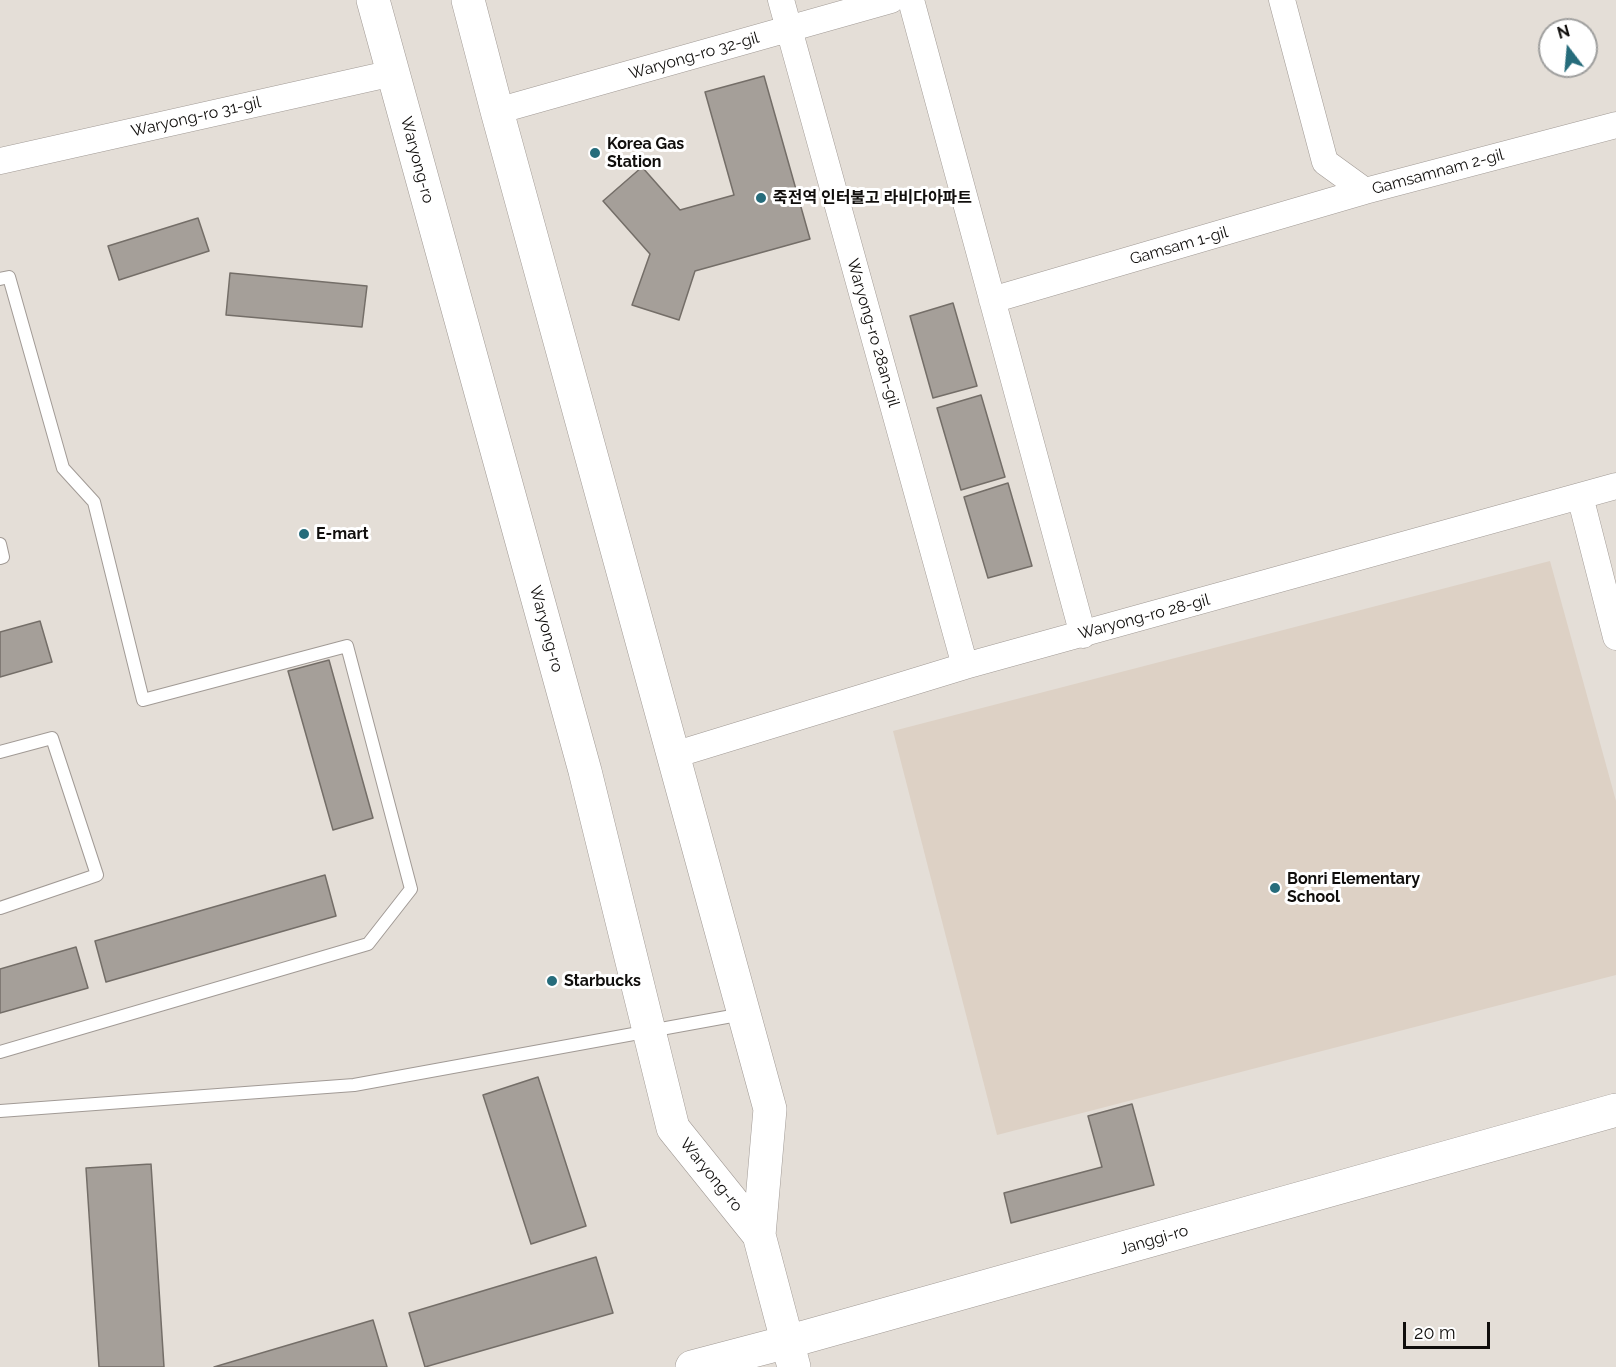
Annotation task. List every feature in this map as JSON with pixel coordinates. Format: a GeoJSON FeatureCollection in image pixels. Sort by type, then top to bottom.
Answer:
{"type":"FeatureCollection","features":[{"type":"Feature","properties":{"kind":"main road","name":"Waryong-ro"},"geometry":{"type":"LineString","coordinates":[[373,0],[585,771],[673,1128],[759,1235]]}},
{"type":"Feature","properties":{"kind":"main road","name":"Waryong-ro"},"geometry":{"type":"LineString","coordinates":[[468,0],[770,1109],[759,1235],[791,1355]]}},
{"type":"Feature","properties":{"kind":"main road","name":"Janggi-ro"},"geometry":{"type":"LineString","coordinates":[[692,1367],[791,1355],[1616,1110]]}},
{"type":"Feature","properties":{"kind":"street","name":"Waryong-ro 28an-gil"},"geometry":{"type":"LineString","coordinates":[[781,0],[965,666]]}},
{"type":"Feature","properties":{"kind":"street","name":"Waryong-ro 32-gil"},"geometry":{"type":"LineString","coordinates":[[497,111],[891,0]]}},
{"type":"Feature","properties":{"kind":"street"},"geometry":{"type":"LineString","coordinates":[[911,0],[1083,634]]}},
{"type":"Feature","properties":{"kind":"street","name":"Gamsamnam 2-gil"},"geometry":{"type":"LineString","coordinates":[[1282,0],[1325,162],[1365,191],[1616,125]]}},
{"type":"Feature","properties":{"kind":"street","name":"Waryong-ro 31-gil"},"geometry":{"type":"LineString","coordinates":[[0,160],[393,73]]}},
{"type":"Feature","properties":{"kind":"street","name":"Gamsam 1-gil"},"geometry":{"type":"LineString","coordinates":[[992,300],[1365,191]]}},
{"type":"Feature","properties":{"kind":"street","name":"Waryong-ro 28-gil"},"geometry":{"type":"LineString","coordinates":[[674,755],[965,666],[1616,486]]}},
{"type":"Feature","properties":{"kind":"street"},"geometry":{"type":"LineString","coordinates":[[1580,496],[1616,637]]}},
{"type":"Feature","properties":{"kind":"lane"},"geometry":{"type":"LineString","coordinates":[[0,279],[9,277],[63,468],[94,502],[143,700],[347,646],[411,889],[368,944],[0,1052]]}},
{"type":"Feature","properties":{"kind":"lane"},"geometry":{"type":"LineString","coordinates":[[0,544],[3,557],[0,558]]}},
{"type":"Feature","properties":{"kind":"lane"},"geometry":{"type":"LineString","coordinates":[[0,752],[52,738],[97,875],[0,908]]}},
{"type":"Feature","properties":{"kind":"lane"},"geometry":{"type":"LineString","coordinates":[[0,1111],[354,1085],[744,1014]]}},
{"type":"Feature","properties":{"kind":"shaded area","name":"Bonri Elementary School"},"geometry":{"type":"Polygon","coordinates":[[[1550,561],[1616,801],[1616,975],[997,1135],[893,731],[1550,561]]]}},
{"type":"Feature","properties":{"kind":"building","name":"죽전역 인터불고 라비다아파트"},"geometry":{"type":"Polygon","coordinates":[[[764,76],[810,239],[695,271],[679,320],[632,305],[650,254],[603,201],[642,167],[680,210],[734,195],[705,92],[764,76]]]}},
{"type":"Feature","properties":{"kind":"building"},"geometry":{"type":"Polygon","coordinates":[[[198,218],[209,251],[119,280],[108,246],[198,218]]]}},
{"type":"Feature","properties":{"kind":"building"},"geometry":{"type":"Polygon","coordinates":[[[230,273],[367,286],[362,327],[226,315],[230,273]]]}},
{"type":"Feature","properties":{"kind":"building"},"geometry":{"type":"Polygon","coordinates":[[[953,303],[977,386],[933,398],[910,316],[953,303]]]}},
{"type":"Feature","properties":{"kind":"building"},"geometry":{"type":"Polygon","coordinates":[[[981,395],[1005,477],[961,490],[937,408],[981,395]]]}},
{"type":"Feature","properties":{"kind":"building"},"geometry":{"type":"Polygon","coordinates":[[[1008,483],[1032,566],[988,578],[964,497],[1008,483]]]}},
{"type":"Feature","properties":{"kind":"building"},"geometry":{"type":"Polygon","coordinates":[[[40,621],[52,662],[0,677],[0,632],[40,621]]]}},
{"type":"Feature","properties":{"kind":"building"},"geometry":{"type":"Polygon","coordinates":[[[329,660],[373,818],[333,830],[288,671],[329,660]]]}},
{"type":"Feature","properties":{"kind":"building"},"geometry":{"type":"Polygon","coordinates":[[[325,875],[336,916],[106,982],[95,941],[325,875]]]}},
{"type":"Feature","properties":{"kind":"building"},"geometry":{"type":"Polygon","coordinates":[[[76,947],[88,988],[0,1013],[0,969],[76,947]]]}},
{"type":"Feature","properties":{"kind":"building"},"geometry":{"type":"Polygon","coordinates":[[[538,1077],[586,1226],[531,1244],[483,1095],[538,1077]]]}},
{"type":"Feature","properties":{"kind":"building"},"geometry":{"type":"Polygon","coordinates":[[[1132,1104],[1154,1185],[1011,1223],[1004,1193],[1102,1167],[1088,1116],[1132,1104]]]}},
{"type":"Feature","properties":{"kind":"building"},"geometry":{"type":"Polygon","coordinates":[[[151,1164],[164,1367],[99,1367],[86,1168],[151,1164]]]}},
{"type":"Feature","properties":{"kind":"building"},"geometry":{"type":"Polygon","coordinates":[[[596,1257],[613,1313],[425,1367],[409,1313],[596,1257]]]}},
{"type":"Feature","properties":{"kind":"building"},"geometry":{"type":"Polygon","coordinates":[[[373,1320],[387,1367],[214,1367],[373,1320]]]}},
{"type":"Feature","properties":{"kind":"place","name":"Korea Gas Station"},"geometry":{"type":"Point","coordinates":[595,153]}},
{"type":"Feature","properties":{"kind":"place","name":"죽전역 인터불고 라비다아파트"},"geometry":{"type":"Point","coordinates":[761,198]}},
{"type":"Feature","properties":{"kind":"place","name":"E-mart"},"geometry":{"type":"Point","coordinates":[304,534]}},
{"type":"Feature","properties":{"kind":"place","name":"Bonri Elementary School"},"geometry":{"type":"Point","coordinates":[1275,888]}},
{"type":"Feature","properties":{"kind":"place","name":"Starbucks"},"geometry":{"type":"Point","coordinates":[552,981]}}]}
